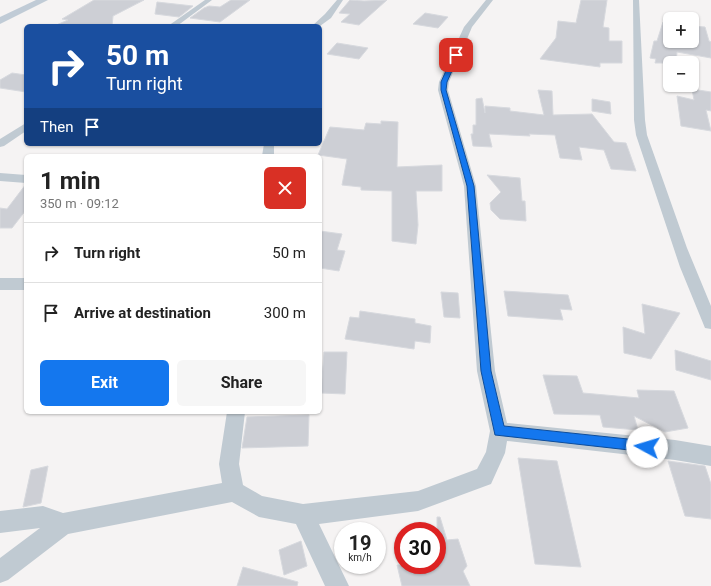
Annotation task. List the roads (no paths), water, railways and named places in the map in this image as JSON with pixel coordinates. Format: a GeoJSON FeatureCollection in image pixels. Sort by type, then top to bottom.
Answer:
{"type":"FeatureCollection","features":[{"type":"Feature","properties":{"kind":"street"},"geometry":{"type":"LineString","coordinates":[[0,21],[43,0]]}},
{"type":"Feature","properties":{"kind":"street"},"geometry":{"type":"LineString","coordinates":[[175,24],[209,0]]}},
{"type":"Feature","properties":{"kind":"street"},"geometry":{"type":"LineString","coordinates":[[318,24],[328,16],[340,0]]}},
{"type":"Feature","properties":{"kind":"street"},"geometry":{"type":"LineString","coordinates":[[0,572],[64,524],[234,491],[259,506],[303,515],[418,501],[484,477],[495,454],[499,431],[486,371],[470,186],[443,90],[444,82],[468,28],[490,0]]}},
{"type":"Feature","properties":{"kind":"street"},"geometry":{"type":"LineString","coordinates":[[636,0],[640,112],[638,124],[640,135],[650,158],[676,237],[711,323]]}},
{"type":"Feature","properties":{"kind":"street"},"geometry":{"type":"LineString","coordinates":[[0,144],[24,127]]}},
{"type":"Feature","properties":{"kind":"street"},"geometry":{"type":"LineString","coordinates":[[0,177],[24,179]]}},
{"type":"Feature","properties":{"kind":"street"},"geometry":{"type":"LineString","coordinates":[[0,284],[24,284]]}},
{"type":"Feature","properties":{"kind":"street"},"geometry":{"type":"LineString","coordinates":[[234,491],[229,464],[236,414]]}},
{"type":"Feature","properties":{"kind":"street"},"geometry":{"type":"LineString","coordinates":[[499,431],[632,445],[711,456]]}},
{"type":"Feature","properties":{"kind":"street"},"geometry":{"type":"LineString","coordinates":[[303,515],[337,586]]}},
{"type":"Feature","properties":{"kind":"street"},"geometry":{"type":"LineString","coordinates":[[0,522],[43,517],[64,524]]}}]}
